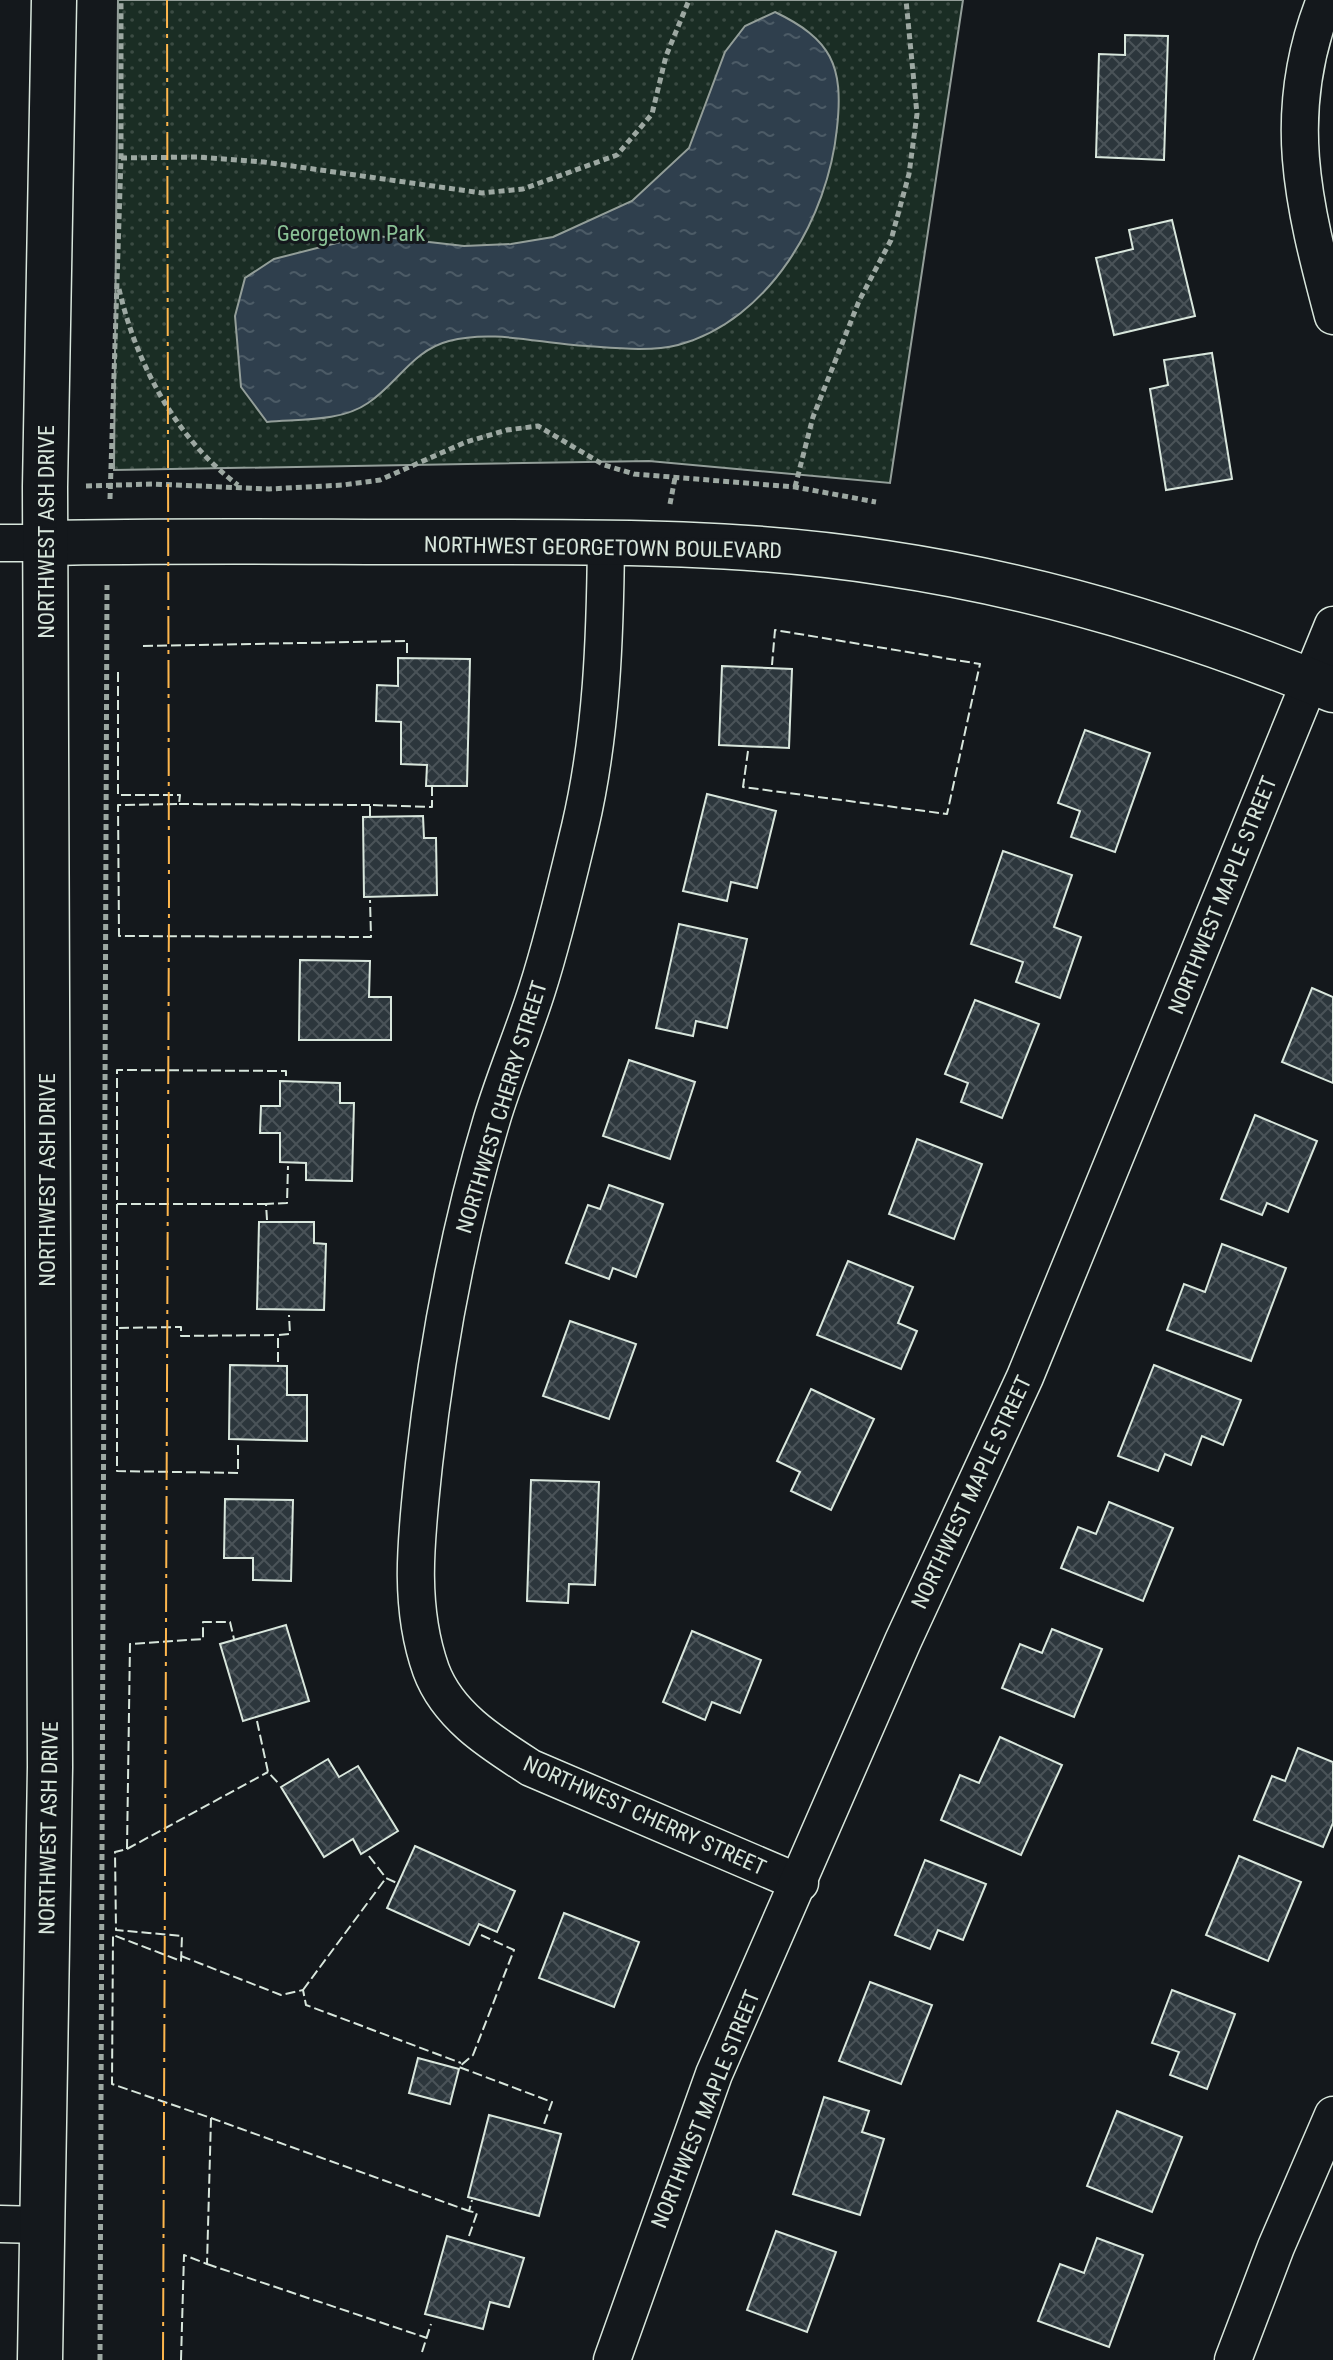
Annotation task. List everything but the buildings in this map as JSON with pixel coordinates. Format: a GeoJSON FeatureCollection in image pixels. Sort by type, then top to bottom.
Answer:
{"type":"FeatureCollection","features":[{"type":"Feature","properties":{"kind":"street","name":"NORTHWEST ASH DRIVE"},"geometry":{"type":"LineString","coordinates":[[40,2360],[20,2224],[50,1767],[45,487],[54,0]]}},
{"type":"Feature","properties":{"kind":"street"},"geometry":{"type":"LineString","coordinates":[[1325,0],[1314,27],[1301,89],[1297,131],[1304,204],[1333,316]]}},
{"type":"Feature","properties":{"kind":"street","name":"NORTHWEST GEORGETOWN BOULEVARD"},"geometry":{"type":"LineString","coordinates":[[45,543],[606,542],[762,548],[886,563],[1024,589],[1157,624],[1321,685]]}},
{"type":"Feature","properties":{"kind":"street","name":"NORTHWEST CHERRY STREET"},"geometry":{"type":"LineString","coordinates":[[606,542],[598,721],[583,812],[538,988],[492,1118],[473,1187],[456,1256],[437,1366],[416,1547],[415,1590],[420,1629],[432,1672],[458,1714],[495,1745],[531,1768],[800,1883]]}},
{"type":"Feature","properties":{"kind":"street"},"geometry":{"type":"LineString","coordinates":[[0,543],[45,543]]}},
{"type":"Feature","properties":{"kind":"street","name":"NORTHWEST MAPLE STREET"},"geometry":{"type":"LineString","coordinates":[[612,2360],[714,2074],[800,1883],[903,1641],[1031,1362],[1321,685],[1333,625]]}},
{"type":"Feature","properties":{"kind":"street"},"geometry":{"type":"LineString","coordinates":[[1233,2360],[1276,2247],[1333,2115]]}},
{"type":"Feature","properties":{"kind":"path"},"geometry":{"type":"LineString","coordinates":[[100,2360],[107,542],[121,158],[121,0]]}},
{"type":"Feature","properties":{"kind":"path"},"geometry":{"type":"LineString","coordinates":[[121,158],[197,157],[264,162],[482,193],[523,189],[617,155],[652,114],[666,56],[689,0]]}},
{"type":"Feature","properties":{"kind":"path"},"geometry":{"type":"LineString","coordinates":[[795,487],[813,417],[859,301],[891,240],[909,174],[917,114],[906,0]]}},
{"type":"Feature","properties":{"kind":"path"},"geometry":{"type":"LineString","coordinates":[[117,281],[127,324],[166,405],[193,445],[213,466],[239,485]]}},
{"type":"Feature","properties":{"kind":"path"},"geometry":{"type":"LineString","coordinates":[[45,487],[239,485],[301,489],[380,480],[466,442],[507,430],[538,426],[604,465],[634,474],[795,487],[876,502]]}},
{"type":"Feature","properties":{"kind":"path"},"geometry":{"type":"LineString","coordinates":[[670,505],[675,478]]}},
{"type":"Feature","properties":{"kind":"green space","name":"Georgetown Park"},"geometry":{"type":"Polygon","coordinates":[[[118,0],[963,0],[890,483],[649,461],[114,470],[118,0]]]}},
{"type":"Feature","properties":{"kind":"water"},"geometry":{"type":"Polygon","coordinates":[[[775,12],[809,33],[830,56],[838,87],[837,128],[821,196],[807,230],[789,261],[766,289],[740,313],[711,332],[678,345],[656,348],[609,348],[483,336],[449,341],[425,352],[378,395],[357,409],[319,418],[267,422],[241,387],[235,316],[245,278],[274,259],[368,235],[464,246],[511,244],[553,237],[632,201],[689,148],[725,52],[745,26],[775,12]]]}},
{"type":"Feature","properties":{"kind":"fence"},"geometry":{"type":"LineString","coordinates":[[748,751],[743,787],[947,814],[980,664],[775,630],[772,665]]}},
{"type":"Feature","properties":{"kind":"fence"},"geometry":{"type":"LineString","coordinates":[[143,646],[407,641],[407,656]]}},
{"type":"Feature","properties":{"kind":"fence"},"geometry":{"type":"LineString","coordinates":[[118,672],[118,795],[180,795],[179,804],[118,805],[119,936],[371,937],[370,900]]}},
{"type":"Feature","properties":{"kind":"fence"},"geometry":{"type":"LineString","coordinates":[[370,816],[370,805],[432,807],[432,787]]}},
{"type":"Feature","properties":{"kind":"fence"},"geometry":{"type":"LineString","coordinates":[[179,804],[370,805]]}},
{"type":"Feature","properties":{"kind":"fence"},"geometry":{"type":"LineString","coordinates":[[238,1445],[238,1473],[117,1471],[117,1070],[286,1071],[286,1080]]}},
{"type":"Feature","properties":{"kind":"fence"},"geometry":{"type":"LineString","coordinates":[[267,1220],[266,1204],[287,1203],[288,1166]]}},
{"type":"Feature","properties":{"kind":"fence"},"geometry":{"type":"LineString","coordinates":[[117,1204],[266,1204]]}},
{"type":"Feature","properties":{"kind":"fence"},"geometry":{"type":"LineString","coordinates":[[278,1362],[278,1335],[290,1334],[289,1315]]}},
{"type":"Feature","properties":{"kind":"fence"},"geometry":{"type":"LineString","coordinates":[[119,1328],[181,1327],[181,1336],[278,1335]]}},
{"type":"Feature","properties":{"kind":"fence"},"geometry":{"type":"LineString","coordinates":[[181,2360],[184,2255],[207,2264],[211,2118],[112,2084],[113,1935],[181,1961],[182,1936],[116,1930],[115,1852],[127,1849],[130,1644],[203,1639],[203,1622],[230,1622],[234,1639]]}},
{"type":"Feature","properties":{"kind":"fence"},"geometry":{"type":"LineString","coordinates":[[257,1721],[268,1772],[280,1785]]}},
{"type":"Feature","properties":{"kind":"fence"},"geometry":{"type":"LineString","coordinates":[[127,1849],[268,1772]]}},
{"type":"Feature","properties":{"kind":"fence"},"geometry":{"type":"LineString","coordinates":[[369,1856],[386,1878],[397,1883]]}},
{"type":"Feature","properties":{"kind":"fence"},"geometry":{"type":"LineString","coordinates":[[303,1990],[386,1878]]}},
{"type":"Feature","properties":{"kind":"fence"},"geometry":{"type":"LineString","coordinates":[[481,1935],[514,1950],[473,2055],[459,2067],[552,2102],[543,2127]]}},
{"type":"Feature","properties":{"kind":"fence"},"geometry":{"type":"LineString","coordinates":[[181,1956],[281,1995],[303,1990],[306,2005],[461,2063]]}},
{"type":"Feature","properties":{"kind":"fence"},"geometry":{"type":"LineString","coordinates":[[211,2118],[469,2211]]}},
{"type":"Feature","properties":{"kind":"fence"},"geometry":{"type":"LineString","coordinates":[[469,2236],[477,2213],[469,2211],[472,2200]]}},
{"type":"Feature","properties":{"kind":"fence"},"geometry":{"type":"LineString","coordinates":[[207,2264],[427,2338]]}},
{"type":"Feature","properties":{"kind":"fence"},"geometry":{"type":"LineString","coordinates":[[422,2352],[431,2324]]}},
{"type":"Feature","properties":{"kind":"power"},"geometry":{"type":"LineString","coordinates":[[163,2360],[169,901],[167,0]]}}]}
